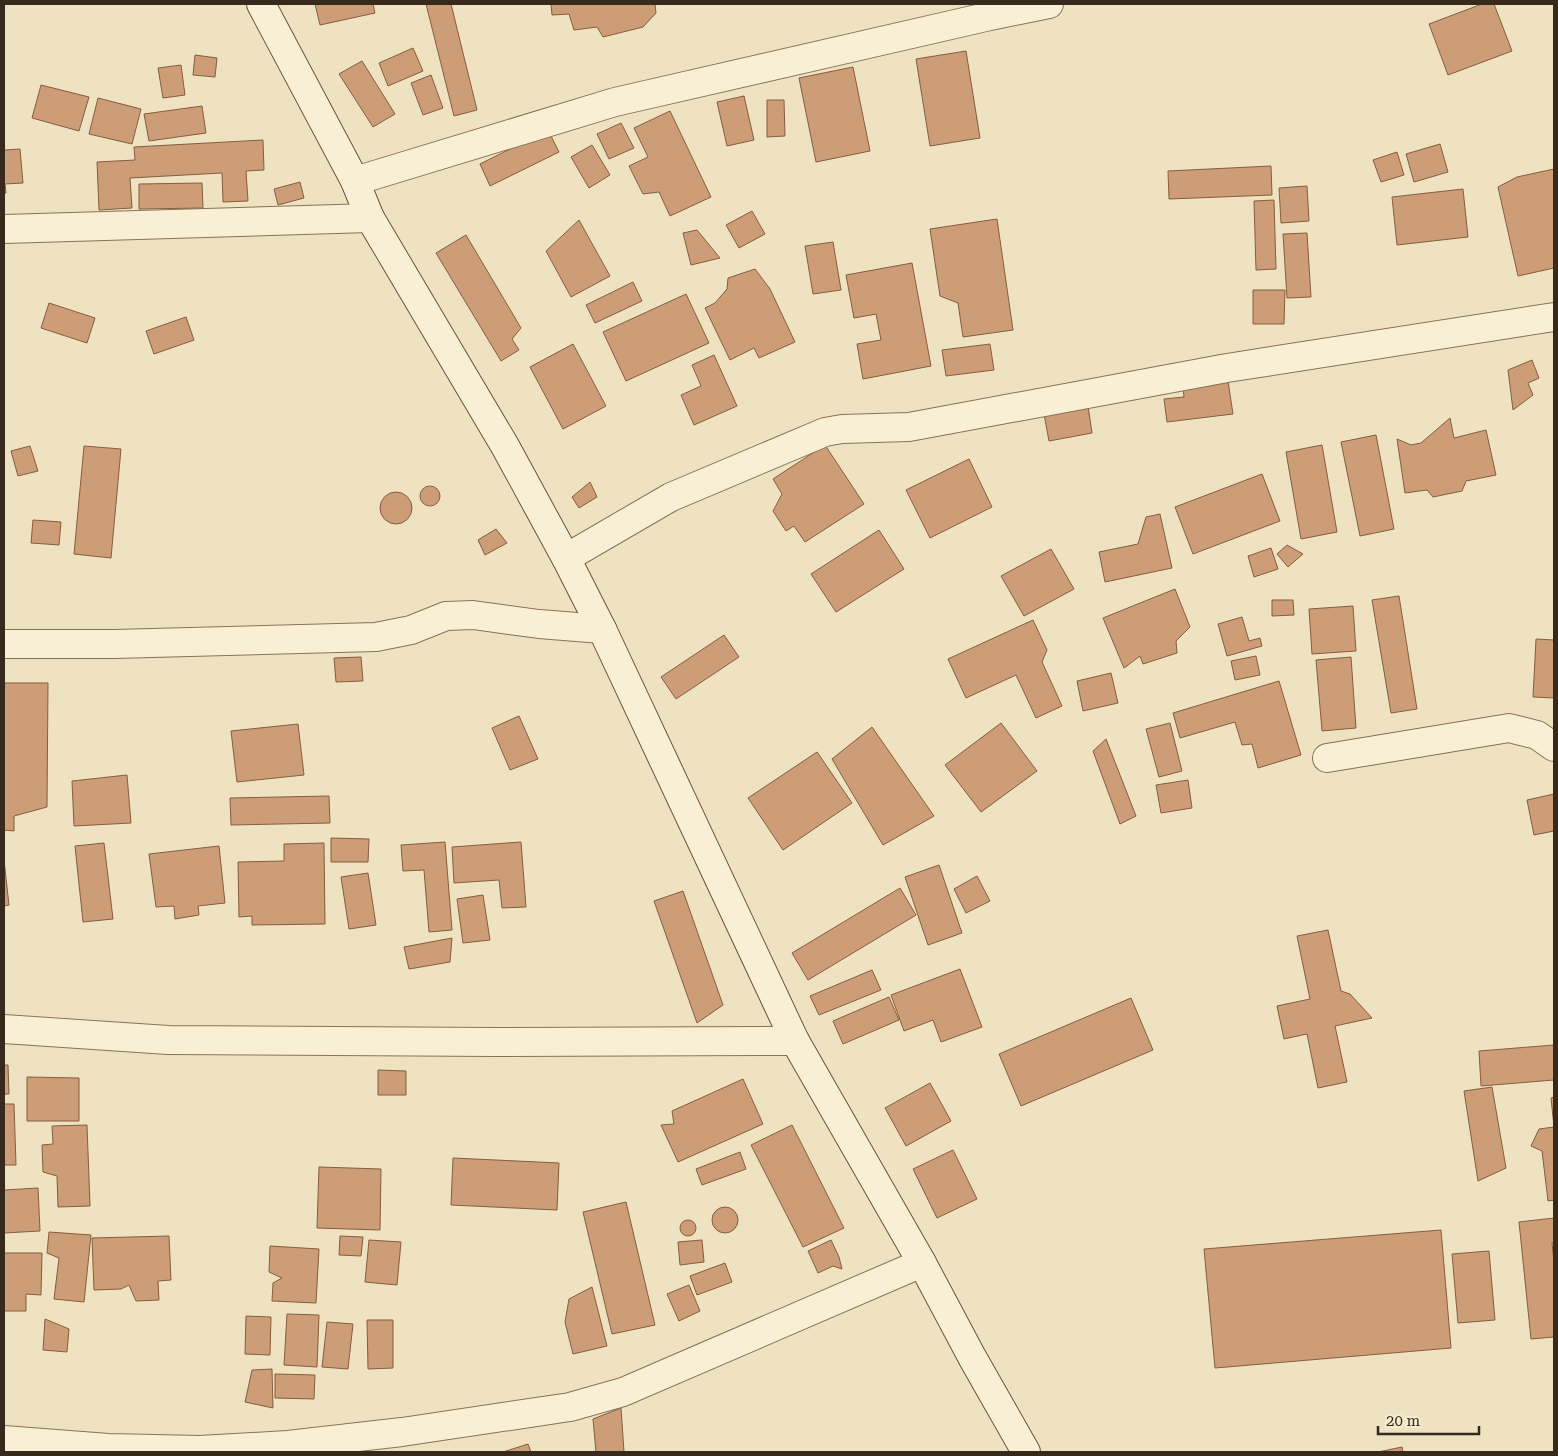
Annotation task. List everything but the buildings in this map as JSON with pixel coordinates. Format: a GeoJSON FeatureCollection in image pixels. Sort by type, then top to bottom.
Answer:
{"type":"FeatureCollection","features":[{"type":"Feature","properties":{"kind":"street"},"geometry":{"type":"LineString","coordinates":[[261,4],[355,181],[370,218],[505,446],[566,558],[602,629],[795,1041],[922,1263],[972,1357],[1026,1452]]}},
{"type":"Feature","properties":{"kind":"street"},"geometry":{"type":"LineString","coordinates":[[355,181],[615,102],[1049,4]]}},
{"type":"Feature","properties":{"kind":"street"},"geometry":{"type":"LineString","coordinates":[[4,230],[370,218]]}},
{"type":"Feature","properties":{"kind":"street"},"geometry":{"type":"LineString","coordinates":[[566,558],[672,497],[825,432],[842,429],[909,427],[1227,368],[1554,317]]}},
{"type":"Feature","properties":{"kind":"street"},"geometry":{"type":"LineString","coordinates":[[4,644],[114,644],[376,637],[411,630],[446,616],[473,615],[538,624],[602,629]]}},
{"type":"Feature","properties":{"kind":"street"},"geometry":{"type":"LineString","coordinates":[[1327,758],[1509,728],[1537,734],[1554,747]]}},
{"type":"Feature","properties":{"kind":"street"},"geometry":{"type":"LineString","coordinates":[[4,1029],[168,1040],[795,1041]]}},
{"type":"Feature","properties":{"kind":"street"},"geometry":{"type":"LineString","coordinates":[[4,1440],[108,1448],[200,1450],[430,1440],[614,1395],[922,1263]]}}]}
